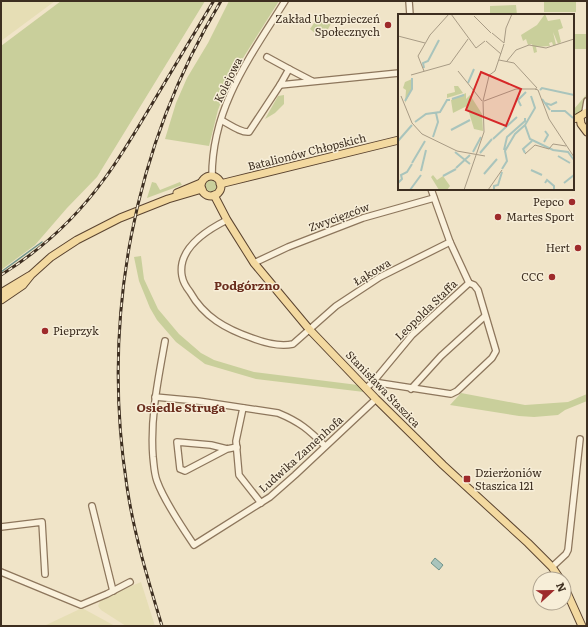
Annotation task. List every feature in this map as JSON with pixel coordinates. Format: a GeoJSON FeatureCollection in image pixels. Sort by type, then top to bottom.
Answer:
{"type":"FeatureCollection","features":[{"type":"Feature","properties":{"kind":"main road"},"geometry":{"type":"LineString","coordinates":[[581,115],[580,121],[584,129]]}},
{"type":"Feature","properties":{"kind":"main road"},"geometry":{"type":"LineString","coordinates":[[574,126],[584,129]]}},
{"type":"Feature","properties":{"kind":"main road","name":"Batalionów Chłopskich"},"geometry":{"type":"LineString","coordinates":[[220,184],[398,140]]}},
{"type":"Feature","properties":{"kind":"main road"},"geometry":{"type":"LineString","coordinates":[[1,293],[30,275],[51,257],[77,240],[113,221],[168,199],[180,192],[201,186],[205,178],[212,176],[218,179],[220,184],[218,192],[214,195],[205,194],[201,186]]}},
{"type":"Feature","properties":{"kind":"main road","name":"Stanisława Staszica"},"geometry":{"type":"LineString","coordinates":[[214,195],[227,220],[254,263],[309,329],[376,399],[443,465],[516,530],[555,571]]}},
{"type":"Feature","properties":{"kind":"main road"},"geometry":{"type":"LineString","coordinates":[[1,300],[23,285],[30,275]]}},
{"type":"Feature","properties":{"kind":"main road"},"geometry":{"type":"LineString","coordinates":[[572,604],[582,626]]}},
{"type":"Feature","properties":{"kind":"street","name":"Kolejowa"},"geometry":{"type":"LineString","coordinates":[[212,176],[214,152],[221,120],[229,96],[241,72],[285,1]]}},
{"type":"Feature","properties":{"kind":"street"},"geometry":{"type":"LineString","coordinates":[[409,1],[410,14]]}},
{"type":"Feature","properties":{"kind":"street"},"geometry":{"type":"LineString","coordinates":[[267,57],[312,81]]}},
{"type":"Feature","properties":{"kind":"street"},"geometry":{"type":"LineString","coordinates":[[221,120],[242,131],[247,133],[249,132],[280,85],[288,69]]}},
{"type":"Feature","properties":{"kind":"street"},"geometry":{"type":"LineString","coordinates":[[280,85],[398,73]]}},
{"type":"Feature","properties":{"kind":"street"},"geometry":{"type":"LineString","coordinates":[[581,115],[587,101]]}},
{"type":"Feature","properties":{"kind":"street"},"geometry":{"type":"LineString","coordinates":[[373,382],[451,394],[457,391],[489,362],[496,351],[496,345],[485,316],[478,290],[474,285],[468,283],[450,242],[431,190]]}},
{"type":"Feature","properties":{"kind":"street","name":"Zwycięzców"},"geometry":{"type":"LineString","coordinates":[[254,263],[288,247],[363,218],[434,198]]}},
{"type":"Feature","properties":{"kind":"street","name":"Łąkowa"},"geometry":{"type":"LineString","coordinates":[[227,220],[198,239],[187,251],[183,260],[182,276],[184,284],[198,306],[225,328],[241,335],[269,343],[287,345],[293,344],[336,306],[380,277],[450,242]]}},
{"type":"Feature","properties":{"kind":"street","name":"Leopolda Staffa"},"geometry":{"type":"LineString","coordinates":[[366,388],[373,382],[412,335],[468,283]]}},
{"type":"Feature","properties":{"kind":"street"},"geometry":{"type":"LineString","coordinates":[[411,389],[441,356],[485,316]]}},
{"type":"Feature","properties":{"kind":"street"},"geometry":{"type":"LineString","coordinates":[[164,341],[155,397],[198,401],[278,413],[291,418],[304,426],[325,446]]}},
{"type":"Feature","properties":{"kind":"street","name":"Ludwika Zamenhofa"},"geometry":{"type":"LineString","coordinates":[[155,397],[152,439],[154,473],[157,483],[194,545],[261,503],[295,475],[376,399]]}},
{"type":"Feature","properties":{"kind":"street"},"geometry":{"type":"LineString","coordinates":[[243,408],[236,441],[240,475],[261,503]]}},
{"type":"Feature","properties":{"kind":"street"},"geometry":{"type":"LineString","coordinates":[[552,567],[566,554],[568,550],[580,439]]}},
{"type":"Feature","properties":{"kind":"street"},"geometry":{"type":"LineString","coordinates":[[227,449],[211,444],[177,442],[180,469],[185,471],[227,449],[237,447]]}},
{"type":"Feature","properties":{"kind":"street"},"geometry":{"type":"LineString","coordinates":[[92,506],[113,591]]}},
{"type":"Feature","properties":{"kind":"street"},"geometry":{"type":"LineString","coordinates":[[1,527],[42,522],[45,574]]}},
{"type":"Feature","properties":{"kind":"street"},"geometry":{"type":"LineString","coordinates":[[1,572],[81,605],[130,582]]}},
{"type":"Feature","properties":{"kind":"shaded area"},"geometry":{"type":"Polygon","coordinates":[[[1,1],[55,1],[1,41],[1,1]]]}},
{"type":"Feature","properties":{"kind":"shaded area"},"geometry":{"type":"Polygon","coordinates":[[[141,582],[155,626],[126,626],[101,610],[98,606],[101,599],[141,582]]]}},
{"type":"Feature","properties":{"kind":"shaded area"},"geometry":{"type":"Polygon","coordinates":[[[82,608],[115,626],[44,626],[82,608]]]}},
{"type":"Feature","properties":{"kind":"green space"},"geometry":{"type":"Polygon","coordinates":[[[61,1],[205,1],[97,177],[67,208],[35,245],[1,270],[1,46],[61,1]]]}},
{"type":"Feature","properties":{"kind":"green space"},"geometry":{"type":"Polygon","coordinates":[[[229,1],[279,1],[231,77],[218,110],[209,146],[165,139],[176,103],[187,78],[208,43],[229,1]]]}},
{"type":"Feature","properties":{"kind":"green space"},"geometry":{"type":"Polygon","coordinates":[[[544,1],[576,1],[576,12],[544,12],[544,1]]]}},
{"type":"Feature","properties":{"kind":"green space"},"geometry":{"type":"Polygon","coordinates":[[[516,5],[517,14],[490,14],[490,6],[516,5]]]}},
{"type":"Feature","properties":{"kind":"green space"},"geometry":{"type":"Polygon","coordinates":[[[319,16],[331,24],[322,39],[310,29],[319,16]]]}},
{"type":"Feature","properties":{"kind":"green space"},"geometry":{"type":"Polygon","coordinates":[[[574,34],[587,34],[587,49],[574,49],[574,34]]]}},
{"type":"Feature","properties":{"kind":"green space"},"geometry":{"type":"Polygon","coordinates":[[[284,95],[284,104],[275,113],[265,119],[278,96],[284,95]]]}},
{"type":"Feature","properties":{"kind":"green space"},"geometry":{"type":"Polygon","coordinates":[[[586,95],[583,109],[575,116],[574,109],[586,95]]]}},
{"type":"Feature","properties":{"kind":"green space"},"geometry":{"type":"Polygon","coordinates":[[[213,180],[216,181],[216,191],[209,192],[206,191],[205,184],[206,181],[213,180]]]}},
{"type":"Feature","properties":{"kind":"green space"},"geometry":{"type":"Polygon","coordinates":[[[152,182],[156,183],[160,190],[180,182],[182,185],[147,198],[152,182]]]}},
{"type":"Feature","properties":{"kind":"green space"},"geometry":{"type":"Polygon","coordinates":[[[141,256],[144,279],[158,309],[179,334],[201,353],[214,360],[254,372],[358,385],[364,392],[256,379],[205,364],[176,342],[157,320],[150,308],[139,281],[134,257],[141,256]]]}},
{"type":"Feature","properties":{"kind":"green space"},"geometry":{"type":"Polygon","coordinates":[[[461,393],[525,405],[568,402],[587,394],[587,401],[565,410],[558,415],[534,417],[450,405],[461,393]]]}},
{"type":"Feature","properties":{"kind":"water"},"geometry":{"type":"Polygon","coordinates":[[[435,558],[443,565],[439,570],[431,563],[435,558]]]}},
{"type":"Feature","properties":{"kind":"waterway"},"geometry":{"type":"LineString","coordinates":[[1,272],[42,242]]}},
{"type":"Feature","properties":{"kind":"railway"},"geometry":{"type":"LineString","coordinates":[[162,626],[137,540],[127,487],[120,424],[118,361],[122,298],[131,236],[146,175],[166,115],[191,57],[221,1]]}},
{"type":"Feature","properties":{"kind":"railway"},"geometry":{"type":"LineString","coordinates":[[1,275],[30,255],[58,232],[94,192],[129,142],[213,2]]}},
{"type":"Feature","properties":{"kind":"place","name":"Zakład Ubezpieczeń Społecznych"},"geometry":{"type":"Point","coordinates":[388,25]}},
{"type":"Feature","properties":{"kind":"place","name":"Pepco"},"geometry":{"type":"Point","coordinates":[572,202]}},
{"type":"Feature","properties":{"kind":"place","name":"Martes Sport"},"geometry":{"type":"Point","coordinates":[498,217]}},
{"type":"Feature","properties":{"kind":"place","name":"Hert"},"geometry":{"type":"Point","coordinates":[578,248]}},
{"type":"Feature","properties":{"kind":"place","name":"CCC"},"geometry":{"type":"Point","coordinates":[552,277]}},
{"type":"Feature","properties":{"kind":"place","name":"Pieprzyk"},"geometry":{"type":"Point","coordinates":[45,331]}},
{"type":"Feature","properties":{"kind":"place","name":"Dzierżoniów Staszica 121"},"geometry":{"type":"Point","coordinates":[467,479]}},
{"type":"Feature","properties":{"kind":"district","name":"Podgórzno"},"geometry":{"type":"Point","coordinates":[247,286]}},
{"type":"Feature","properties":{"kind":"district","name":"Osiedle Struga"},"geometry":{"type":"Point","coordinates":[181,408]}}]}
